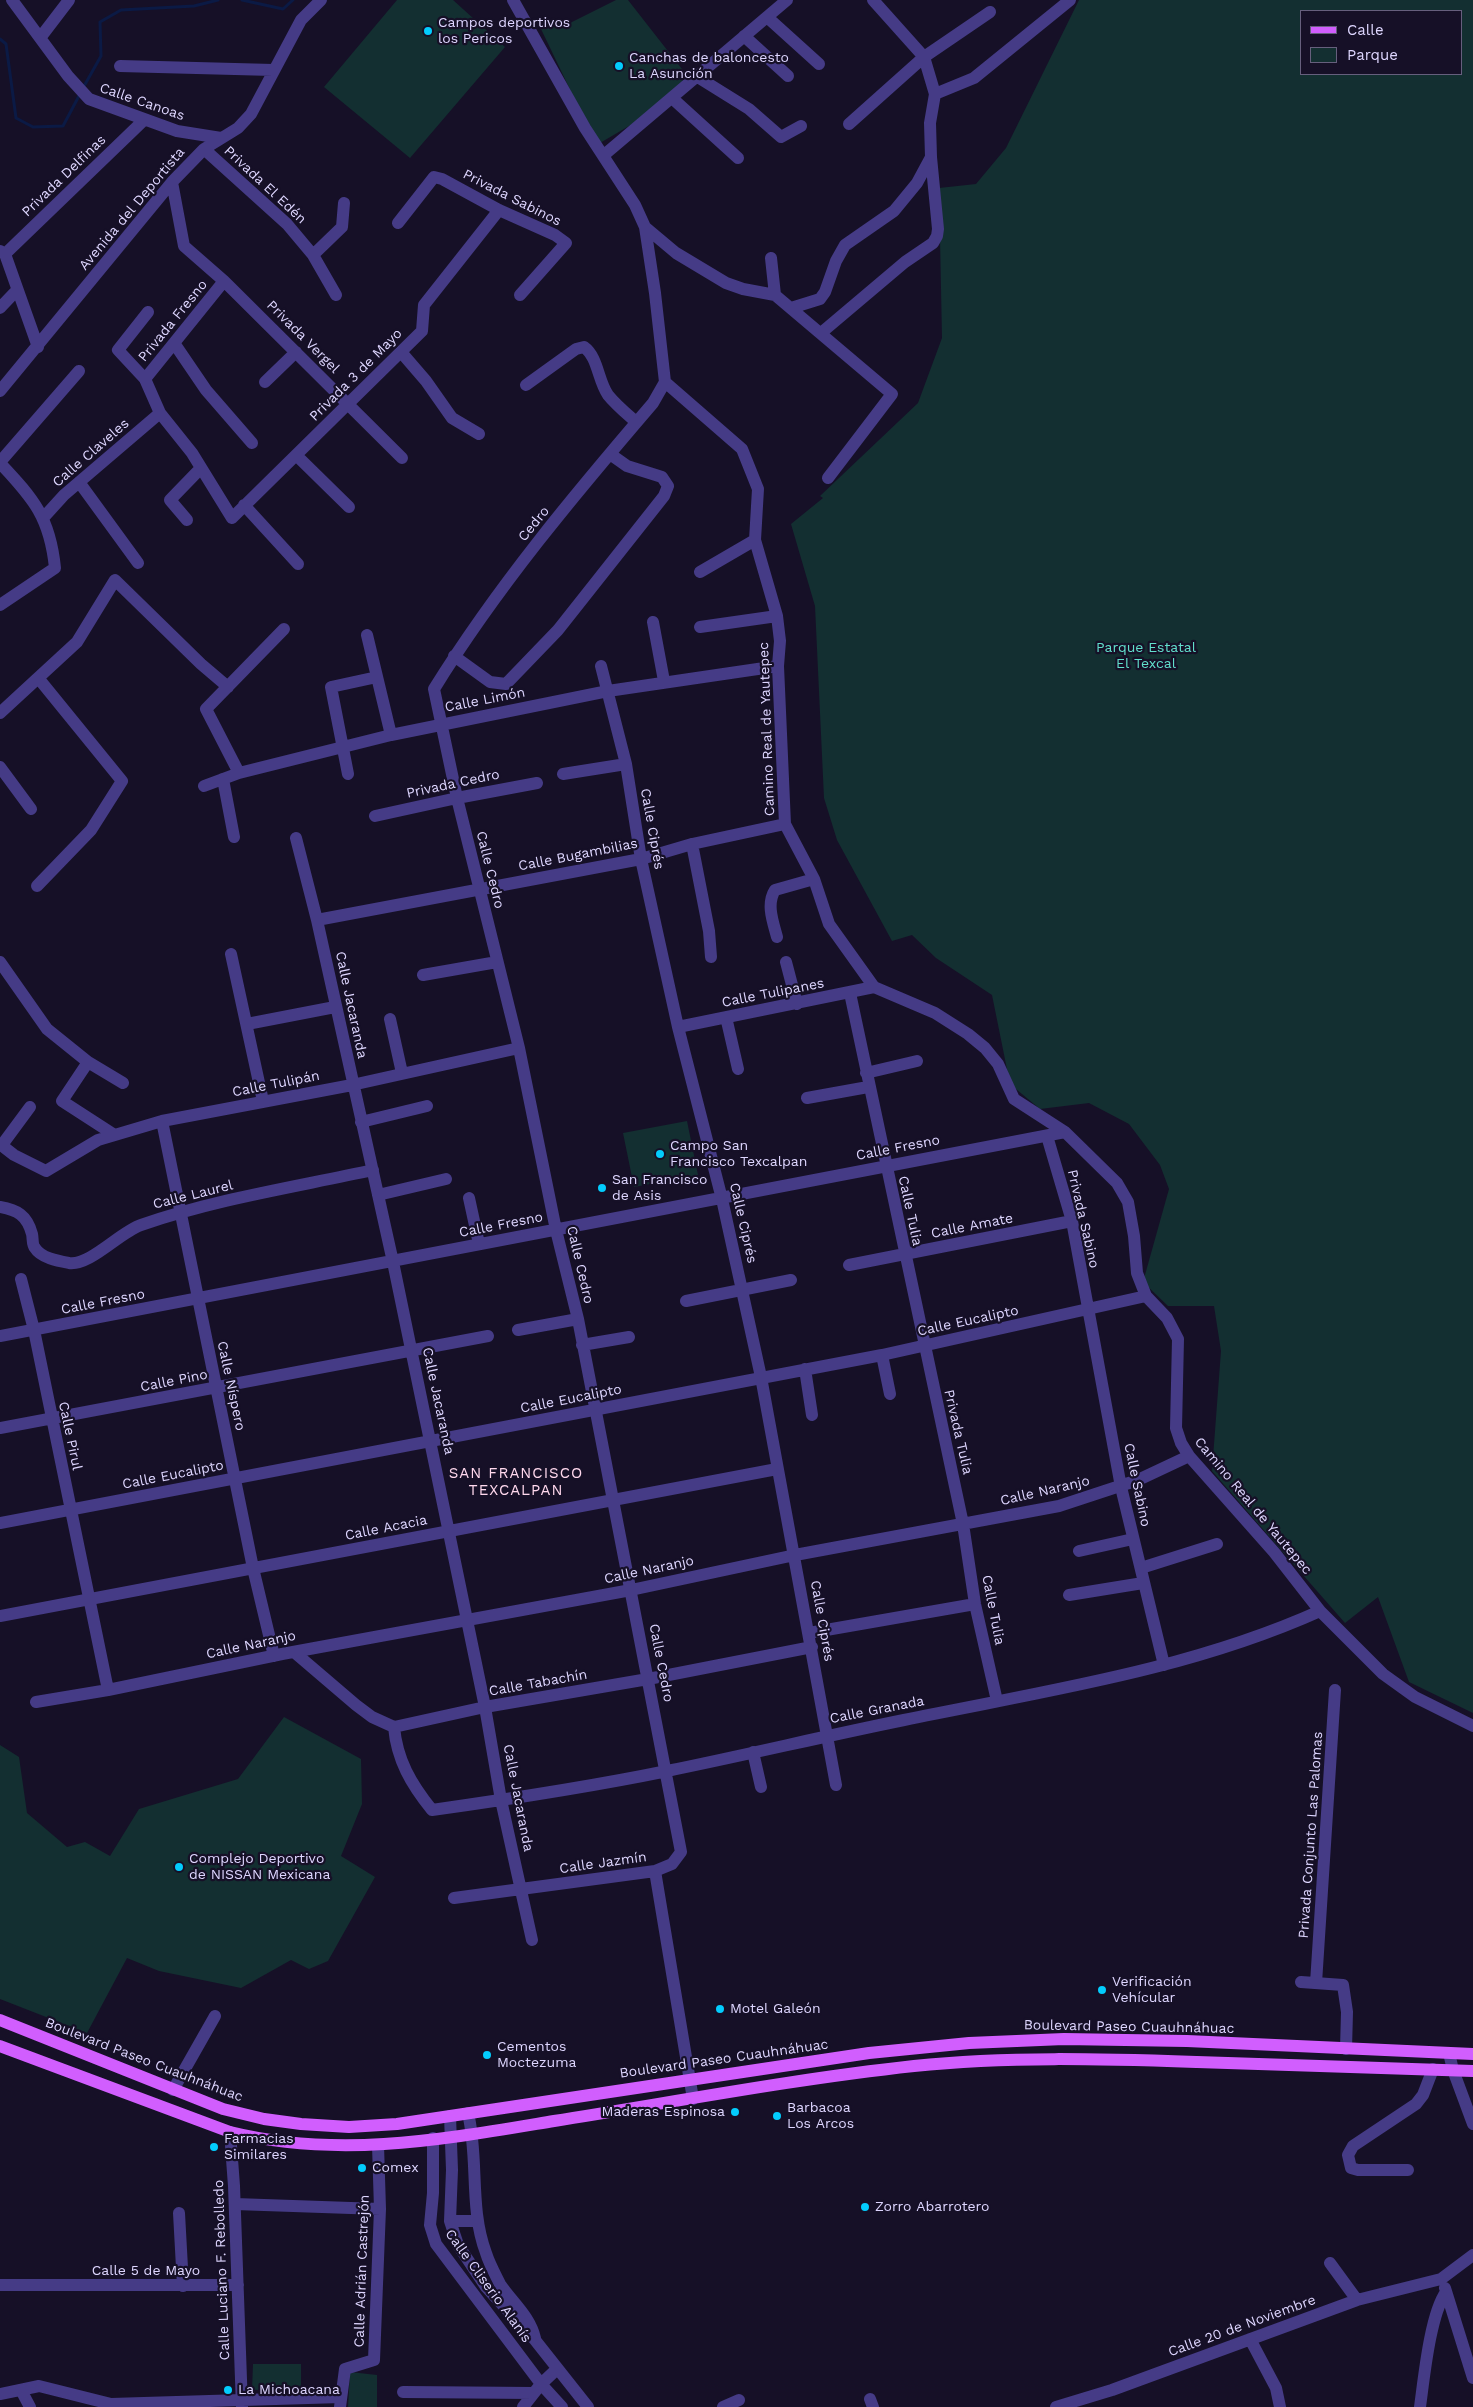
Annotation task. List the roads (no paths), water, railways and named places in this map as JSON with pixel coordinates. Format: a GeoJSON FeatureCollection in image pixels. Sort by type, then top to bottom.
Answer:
{"type":"FeatureCollection","features":[{"type":"Feature","properties":{"kind":"main road","name":"Boulevard Paseo Cuauhnáhuac"},"geometry":{"type":"LineString","coordinates":[[0,2020],[223,2109],[264,2119],[301,2124],[366,2127],[913,2048],[1001,2041],[1064,2039],[1187,2041],[1346,2050],[1473,2054]]}},
{"type":"Feature","properties":{"kind":"main road"},"geometry":{"type":"LineString","coordinates":[[0,2046],[230,2132],[251,2137],[315,2145],[378,2145],[452,2137],[911,2066],[967,2061],[1060,2058],[1473,2071]]}},
{"type":"Feature","properties":{"kind":"street","name":"Calle Canoas"},"geometry":{"type":"LineString","coordinates":[[12,0],[68,76],[89,99],[177,131],[221,138]]}},
{"type":"Feature","properties":{"kind":"street"},"geometry":{"type":"LineString","coordinates":[[40,38],[69,0]]}},
{"type":"Feature","properties":{"kind":"street","name":"Avenida del Deportista"},"geometry":{"type":"LineString","coordinates":[[0,391],[172,182],[204,149],[238,128],[251,114],[301,20],[321,0]]}},
{"type":"Feature","properties":{"kind":"street"},"geometry":{"type":"LineString","coordinates":[[513,0],[585,128],[635,205],[645,227],[665,382]]}},
{"type":"Feature","properties":{"kind":"street"},"geometry":{"type":"LineString","coordinates":[[604,156],[787,0]]}},
{"type":"Feature","properties":{"kind":"street"},"geometry":{"type":"LineString","coordinates":[[821,333],[905,262],[933,243],[937,236],[930,123],[935,94],[924,57],[873,0]]}},
{"type":"Feature","properties":{"kind":"street"},"geometry":{"type":"LineString","coordinates":[[935,94],[974,78],[1070,0]]}},
{"type":"Feature","properties":{"kind":"street"},"geometry":{"type":"LineString","coordinates":[[849,124],[924,57],[990,12]]}},
{"type":"Feature","properties":{"kind":"street"},"geometry":{"type":"LineString","coordinates":[[767,17],[818,64]]}},
{"type":"Feature","properties":{"kind":"street"},"geometry":{"type":"LineString","coordinates":[[744,36],[788,76]]}},
{"type":"Feature","properties":{"kind":"street"},"geometry":{"type":"LineString","coordinates":[[120,66],[273,70]]}},
{"type":"Feature","properties":{"kind":"street"},"geometry":{"type":"LineString","coordinates":[[696,76],[749,109],[781,137],[801,126]]}},
{"type":"Feature","properties":{"kind":"street"},"geometry":{"type":"LineString","coordinates":[[672,98],[738,158]]}},
{"type":"Feature","properties":{"kind":"street","name":"Privada Delfinas"},"geometry":{"type":"LineString","coordinates":[[38,347],[2,253],[144,120]]}},
{"type":"Feature","properties":{"kind":"street","name":"Privada El Edén"},"geometry":{"type":"LineString","coordinates":[[204,149],[287,224],[313,255],[336,295]]}},
{"type":"Feature","properties":{"kind":"street"},"geometry":{"type":"LineString","coordinates":[[791,308],[820,299],[825,292],[836,261],[845,245],[894,211],[917,183],[931,157]]}},
{"type":"Feature","properties":{"kind":"street","name":"Privada Sabinos"},"geometry":{"type":"LineString","coordinates":[[398,223],[434,177],[442,179],[499,210],[555,235],[566,243],[520,296]]}},
{"type":"Feature","properties":{"kind":"street","name":"Privada Vergel"},"geometry":{"type":"LineString","coordinates":[[172,182],[184,246],[224,281],[402,458]]}},
{"type":"Feature","properties":{"kind":"street"},"geometry":{"type":"LineString","coordinates":[[313,255],[342,227],[344,203]]}},
{"type":"Feature","properties":{"kind":"street","name":"Privada 3 de Mayo"},"geometry":{"type":"LineString","coordinates":[[200,469],[232,518],[422,331],[424,305],[499,210]]}},
{"type":"Feature","properties":{"kind":"street"},"geometry":{"type":"LineString","coordinates":[[645,227],[676,253],[726,283],[775,295],[892,394],[828,478]]}},
{"type":"Feature","properties":{"kind":"street"},"geometry":{"type":"LineString","coordinates":[[771,258],[775,295]]}},
{"type":"Feature","properties":{"kind":"street","name":"Privada Fresno"},"geometry":{"type":"LineString","coordinates":[[145,380],[224,281]]}},
{"type":"Feature","properties":{"kind":"street"},"geometry":{"type":"LineString","coordinates":[[0,308],[17,290]]}},
{"type":"Feature","properties":{"kind":"street"},"geometry":{"type":"LineString","coordinates":[[148,312],[118,350],[145,380],[160,414],[192,453],[200,469],[170,500],[187,520]]}},
{"type":"Feature","properties":{"kind":"street"},"geometry":{"type":"LineString","coordinates":[[174,343],[206,390],[252,443]]}},
{"type":"Feature","properties":{"kind":"street"},"geometry":{"type":"LineString","coordinates":[[526,385],[576,348],[584,347],[590,352],[601,382],[609,396],[636,422]]}},
{"type":"Feature","properties":{"kind":"street"},"geometry":{"type":"LineString","coordinates":[[265,382],[296,352]]}},
{"type":"Feature","properties":{"kind":"street"},"geometry":{"type":"LineString","coordinates":[[401,352],[426,381],[452,418],[479,434]]}},
{"type":"Feature","properties":{"kind":"street"},"geometry":{"type":"LineString","coordinates":[[0,604],[55,568],[53,549],[44,518],[22,486],[0,462],[79,370]]}},
{"type":"Feature","properties":{"kind":"street","name":"Cedro"},"geometry":{"type":"LineString","coordinates":[[434,690],[454,656],[528,555],[653,403],[665,382]]}},
{"type":"Feature","properties":{"kind":"street","name":"Camino Real de Yautepec"},"geometry":{"type":"LineString","coordinates":[[665,382],[742,449],[758,489],[755,540],[777,616],[780,641],[778,666],[785,824],[814,879],[830,924],[874,987],[935,1013],[968,1034],[985,1048],[998,1064],[1014,1099],[1066,1132],[1117,1183],[1128,1202],[1134,1236],[1136,1273],[1146,1296],[1167,1318],[1178,1338],[1176,1428],[1180,1443],[1189,1456],[1274,1552],[1320,1611],[1383,1674],[1415,1697],[1473,1726]]}},
{"type":"Feature","properties":{"kind":"street","name":"Calle Claveles"},"geometry":{"type":"LineString","coordinates":[[44,518],[64,495],[160,414]]}},
{"type":"Feature","properties":{"kind":"street"},"geometry":{"type":"LineString","coordinates":[[454,656],[490,682],[506,684],[558,630],[664,496],[668,486],[662,477],[626,466],[610,454]]}},
{"type":"Feature","properties":{"kind":"street"},"geometry":{"type":"LineString","coordinates":[[296,455],[349,508]]}},
{"type":"Feature","properties":{"kind":"street"},"geometry":{"type":"LineString","coordinates":[[79,482],[138,564]]}},
{"type":"Feature","properties":{"kind":"street"},"geometry":{"type":"LineString","coordinates":[[244,505],[298,564]]}},
{"type":"Feature","properties":{"kind":"street"},"geometry":{"type":"LineString","coordinates":[[700,572],[755,540]]}},
{"type":"Feature","properties":{"kind":"street"},"geometry":{"type":"LineString","coordinates":[[0,713],[77,642],[115,580],[200,664],[228,687]]}},
{"type":"Feature","properties":{"kind":"street"},"geometry":{"type":"LineString","coordinates":[[700,627],[777,616]]}},
{"type":"Feature","properties":{"kind":"street"},"geometry":{"type":"LineString","coordinates":[[652,622],[664,681]]}},
{"type":"Feature","properties":{"kind":"street"},"geometry":{"type":"LineString","coordinates":[[239,773],[206,709],[284,629]]}},
{"type":"Feature","properties":{"kind":"street"},"geometry":{"type":"LineString","coordinates":[[366,635],[391,735]]}},
{"type":"Feature","properties":{"kind":"street","name":"Calle Ciprés"},"geometry":{"type":"LineString","coordinates":[[600,666],[626,764],[641,859],[678,1026],[722,1199],[761,1377],[777,1470],[810,1633],[836,1785]]}},
{"type":"Feature","properties":{"kind":"street","name":"Calle Limón"},"geometry":{"type":"LineString","coordinates":[[204,786],[239,773],[342,746],[440,724],[664,681],[778,666]]}},
{"type":"Feature","properties":{"kind":"street"},"geometry":{"type":"LineString","coordinates":[[348,774],[331,687],[377,677]]}},
{"type":"Feature","properties":{"kind":"street"},"geometry":{"type":"LineString","coordinates":[[37,886],[91,830],[122,782],[39,679]]}},
{"type":"Feature","properties":{"kind":"street","name":"Calle Cedro"},"geometry":{"type":"LineString","coordinates":[[434,690],[457,798],[519,1048],[556,1230],[578,1319],[667,1771],[681,1852]]}},
{"type":"Feature","properties":{"kind":"street"},"geometry":{"type":"LineString","coordinates":[[563,774],[626,764]]}},
{"type":"Feature","properties":{"kind":"street"},"geometry":{"type":"LineString","coordinates":[[0,767],[31,809]]}},
{"type":"Feature","properties":{"kind":"street"},"geometry":{"type":"LineString","coordinates":[[223,779],[234,837]]}},
{"type":"Feature","properties":{"kind":"street","name":"Privada Cedro"},"geometry":{"type":"LineString","coordinates":[[375,816],[537,783]]}},
{"type":"Feature","properties":{"kind":"street","name":"Calle Bugambilias"},"geometry":{"type":"LineString","coordinates":[[317,920],[641,859],[692,844],[785,824]]}},
{"type":"Feature","properties":{"kind":"street","name":"Calle Jacaranda"},"geometry":{"type":"LineString","coordinates":[[296,838],[317,920],[412,1350],[485,1707],[501,1800],[532,1940]]}},
{"type":"Feature","properties":{"kind":"street"},"geometry":{"type":"LineString","coordinates":[[692,844],[696,874],[709,931],[711,957]]}},
{"type":"Feature","properties":{"kind":"street"},"geometry":{"type":"LineString","coordinates":[[777,937],[772,919],[771,897],[775,890],[814,879]]}},
{"type":"Feature","properties":{"kind":"street"},"geometry":{"type":"LineString","coordinates":[[230,954],[263,1101]]}},
{"type":"Feature","properties":{"kind":"street"},"geometry":{"type":"LineString","coordinates":[[0,962],[47,1030],[88,1062],[124,1084]]}},
{"type":"Feature","properties":{"kind":"street"},"geometry":{"type":"LineString","coordinates":[[424,975],[497,962]]}},
{"type":"Feature","properties":{"kind":"street"},"geometry":{"type":"LineString","coordinates":[[786,962],[797,1004]]}},
{"type":"Feature","properties":{"kind":"street","name":"Calle Tulipanes"},"geometry":{"type":"LineString","coordinates":[[678,1026],[797,1004],[874,987]]}},
{"type":"Feature","properties":{"kind":"street","name":"Calle Tulia"},"geometry":{"type":"LineString","coordinates":[[850,993],[923,1346]]}},
{"type":"Feature","properties":{"kind":"street"},"geometry":{"type":"LineString","coordinates":[[247,1024],[335,1007]]}},
{"type":"Feature","properties":{"kind":"street"},"geometry":{"type":"LineString","coordinates":[[726,1016],[738,1069]]}},
{"type":"Feature","properties":{"kind":"street"},"geometry":{"type":"LineString","coordinates":[[390,1020],[402,1073]]}},
{"type":"Feature","properties":{"kind":"street","name":"Calle Tulipán"},"geometry":{"type":"LineString","coordinates":[[1,1149],[46,1171],[98,1140],[162,1121],[352,1085],[519,1048]]}},
{"type":"Feature","properties":{"kind":"street"},"geometry":{"type":"LineString","coordinates":[[88,1062],[62,1101],[113,1134]]}},
{"type":"Feature","properties":{"kind":"street"},"geometry":{"type":"LineString","coordinates":[[866,1073],[917,1062]]}},
{"type":"Feature","properties":{"kind":"street"},"geometry":{"type":"LineString","coordinates":[[807,1098],[868,1087]]}},
{"type":"Feature","properties":{"kind":"street"},"geometry":{"type":"LineString","coordinates":[[361,1122],[427,1106]]}},
{"type":"Feature","properties":{"kind":"street"},"geometry":{"type":"LineString","coordinates":[[1,1149],[30,1107]]}},
{"type":"Feature","properties":{"kind":"street","name":"Calle Níspero"},"geometry":{"type":"LineString","coordinates":[[162,1121],[253,1568],[274,1656]]}},
{"type":"Feature","properties":{"kind":"street","name":"Calle Fresno"},"geometry":{"type":"LineString","coordinates":[[0,1336],[722,1199],[885,1165],[1066,1132]]}},
{"type":"Feature","properties":{"kind":"street","name":"Privada Sabino"},"geometry":{"type":"LineString","coordinates":[[1047,1136],[1072,1222],[1087,1310]]}},
{"type":"Feature","properties":{"kind":"street","name":"Calle Laurel"},"geometry":{"type":"LineString","coordinates":[[0,1207],[16,1209],[25,1219],[32,1232],[34,1248],[44,1257],[71,1264],[91,1257],[129,1229],[180,1212],[373,1170]]}},
{"type":"Feature","properties":{"kind":"street"},"geometry":{"type":"LineString","coordinates":[[378,1195],[446,1179]]}},
{"type":"Feature","properties":{"kind":"street"},"geometry":{"type":"LineString","coordinates":[[469,1198],[479,1244]]}},
{"type":"Feature","properties":{"kind":"street","name":"Calle Amate"},"geometry":{"type":"LineString","coordinates":[[849,1265],[1072,1222]]}},
{"type":"Feature","properties":{"kind":"street","name":"Calle Pirul"},"geometry":{"type":"LineString","coordinates":[[21,1279],[34,1330],[108,1690]]}},
{"type":"Feature","properties":{"kind":"street"},"geometry":{"type":"LineString","coordinates":[[686,1301],[791,1280]]}},
{"type":"Feature","properties":{"kind":"street","name":"Calle Eucalipto"},"geometry":{"type":"LineString","coordinates":[[0,1523],[882,1355],[1146,1296]]}},
{"type":"Feature","properties":{"kind":"street","name":"Calle Sabino"},"geometry":{"type":"LineString","coordinates":[[1087,1310],[1121,1487],[1164,1665]]}},
{"type":"Feature","properties":{"kind":"street"},"geometry":{"type":"LineString","coordinates":[[518,1330],[578,1319]]}},
{"type":"Feature","properties":{"kind":"street","name":"Calle Pino"},"geometry":{"type":"LineString","coordinates":[[0,1428],[488,1336]]}},
{"type":"Feature","properties":{"kind":"street"},"geometry":{"type":"LineString","coordinates":[[582,1345],[629,1337]]}},
{"type":"Feature","properties":{"kind":"street","name":"Privada Tulia"},"geometry":{"type":"LineString","coordinates":[[923,1346],[963,1524]]}},
{"type":"Feature","properties":{"kind":"street"},"geometry":{"type":"LineString","coordinates":[[882,1355],[890,1394]]}},
{"type":"Feature","properties":{"kind":"street"},"geometry":{"type":"LineString","coordinates":[[805,1369],[812,1415]]}},
{"type":"Feature","properties":{"kind":"street","name":"Calle Naranjo"},"geometry":{"type":"LineString","coordinates":[[36,1702],[108,1690],[294,1652],[631,1590],[795,1555],[1059,1506],[1121,1487],[1189,1456]]}},
{"type":"Feature","properties":{"kind":"street","name":"Calle Acacia"},"geometry":{"type":"LineString","coordinates":[[0,1616],[777,1470]]}},
{"type":"Feature","properties":{"kind":"street","name":"Calle Tulia"},"geometry":{"type":"LineString","coordinates":[[963,1524],[975,1604],[997,1701]]}},
{"type":"Feature","properties":{"kind":"street"},"geometry":{"type":"LineString","coordinates":[[1079,1551],[1133,1539]]}},
{"type":"Feature","properties":{"kind":"street"},"geometry":{"type":"LineString","coordinates":[[1141,1568],[1217,1544]]}},
{"type":"Feature","properties":{"kind":"street"},"geometry":{"type":"LineString","coordinates":[[1069,1595],[1143,1583]]}},
{"type":"Feature","properties":{"kind":"street"},"geometry":{"type":"LineString","coordinates":[[810,1633],[975,1604]]}},
{"type":"Feature","properties":{"kind":"street","name":"Calle Granada"},"geometry":{"type":"LineString","coordinates":[[394,1727],[396,1748],[402,1766],[432,1810],[667,1771],[827,1735],[1164,1665],[1236,1645],[1284,1628],[1320,1611]]}},
{"type":"Feature","properties":{"kind":"street","name":"Calle Tabachín"},"geometry":{"type":"LineString","coordinates":[[394,1727],[485,1707],[648,1679],[812,1646]]}},
{"type":"Feature","properties":{"kind":"street"},"geometry":{"type":"LineString","coordinates":[[294,1652],[356,1706],[372,1717],[394,1727]]}},
{"type":"Feature","properties":{"kind":"street","name":"Privada Conjunto Las Palomas"},"geometry":{"type":"LineString","coordinates":[[1316,1983],[1335,1690]]}},
{"type":"Feature","properties":{"kind":"street"},"geometry":{"type":"LineString","coordinates":[[752,1752],[761,1787]]}},
{"type":"Feature","properties":{"kind":"street","name":"Calle Jazmín"},"geometry":{"type":"LineString","coordinates":[[454,1898],[655,1871],[672,1864],[681,1852]]}},
{"type":"Feature","properties":{"kind":"street"},"geometry":{"type":"LineString","coordinates":[[655,1871],[693,2099]]}},
{"type":"Feature","properties":{"kind":"street"},"geometry":{"type":"LineString","coordinates":[[1301,1982],[1343,1985],[1347,2012],[1346,2050]]}},
{"type":"Feature","properties":{"kind":"street"},"geometry":{"type":"LineString","coordinates":[[173,2090],[215,2016]]}},
{"type":"Feature","properties":{"kind":"street"},"geometry":{"type":"LineString","coordinates":[[1450,2053],[1453,2070],[1473,2124]]}},
{"type":"Feature","properties":{"kind":"street"},"geometry":{"type":"LineString","coordinates":[[1408,2170],[1358,2170],[1351,2168],[1348,2155],[1353,2146],[1416,2104],[1423,2095],[1433,2069]]}},
{"type":"Feature","properties":{"kind":"street","name":"Calle Cliserio Alanís"},"geometry":{"type":"LineString","coordinates":[[468,2113],[473,2134],[477,2221],[486,2254],[500,2284],[532,2326],[535,2340]]}},
{"type":"Feature","properties":{"kind":"street","name":"Calle Cliserio Alanís"},"geometry":{"type":"LineString","coordinates":[[450,2116],[452,2137],[450,2221],[458,2245],[486,2287],[535,2340],[588,2407]]}},
{"type":"Feature","properties":{"kind":"street","name":"Calle Luciano F. Rebolledo"},"geometry":{"type":"LineString","coordinates":[[230,2132],[235,2203],[242,2403]]}},
{"type":"Feature","properties":{"kind":"street","name":"Calle Cliserio Alanís"},"geometry":{"type":"LineString","coordinates":[[433,2138],[432,2235],[436,2244],[538,2388],[562,2407]]}},
{"type":"Feature","properties":{"kind":"street","name":"Calle Adrián Castrejón"},"geometry":{"type":"LineString","coordinates":[[341,2402],[346,2369],[374,2360],[380,2209],[378,2145]]}},
{"type":"Feature","properties":{"kind":"street"},"geometry":{"type":"LineString","coordinates":[[235,2203],[380,2209]]}},
{"type":"Feature","properties":{"kind":"street"},"geometry":{"type":"LineString","coordinates":[[178,2213],[182,2286]]}},
{"type":"Feature","properties":{"kind":"street"},"geometry":{"type":"LineString","coordinates":[[450,2221],[477,2221]]}},
{"type":"Feature","properties":{"kind":"street"},"geometry":{"type":"LineString","coordinates":[[1473,2255],[1441,2279],[1473,2378]]}},
{"type":"Feature","properties":{"kind":"street"},"geometry":{"type":"LineString","coordinates":[[1330,2263],[1357,2300]]}},
{"type":"Feature","properties":{"kind":"street","name":"Calle 20 de Noviembre"},"geometry":{"type":"LineString","coordinates":[[1056,2407],[1112,2390],[1357,2300],[1441,2279]]}},
{"type":"Feature","properties":{"kind":"street","name":"Calle 5 de Mayo"},"geometry":{"type":"LineString","coordinates":[[0,2285],[238,2285]]}},
{"type":"Feature","properties":{"kind":"street"},"geometry":{"type":"LineString","coordinates":[[1420,2407],[1426,2362],[1439,2305],[1446,2292]]}},
{"type":"Feature","properties":{"kind":"street"},"geometry":{"type":"LineString","coordinates":[[1250,2339],[1276,2388],[1280,2407]]}},
{"type":"Feature","properties":{"kind":"street"},"geometry":{"type":"LineString","coordinates":[[523,2407],[538,2388],[557,2370]]}},
{"type":"Feature","properties":{"kind":"street"},"geometry":{"type":"LineString","coordinates":[[0,2394],[39,2386],[111,2404],[341,2402]]}},
{"type":"Feature","properties":{"kind":"street"},"geometry":{"type":"LineString","coordinates":[[403,2392],[538,2388]]}},
{"type":"Feature","properties":{"kind":"street"},"geometry":{"type":"LineString","coordinates":[[21,2390],[30,2407]]}},
{"type":"Feature","properties":{"kind":"street"},"geometry":{"type":"LineString","coordinates":[[723,2407],[739,2400]]}},
{"type":"Feature","properties":{"kind":"waterway"},"geometry":{"type":"LineString","coordinates":[[83,88],[101,56],[100,22],[121,10],[194,6],[218,0]]}},
{"type":"Feature","properties":{"kind":"waterway"},"geometry":{"type":"LineString","coordinates":[[242,0],[283,9],[293,0]]}},
{"type":"Feature","properties":{"kind":"waterway"},"geometry":{"type":"LineString","coordinates":[[0,39],[6,44],[16,118],[33,127],[63,126],[80,94]]}},
{"type":"Feature","properties":{"kind":"place","name":"Campos deportivos los Pericos"},"geometry":{"type":"Point","coordinates":[428,31]}},
{"type":"Feature","properties":{"kind":"place","name":"Canchas de baloncesto La Asunción"},"geometry":{"type":"Point","coordinates":[619,66]}},
{"type":"Feature","properties":{"kind":"place","name":"Campo San Francisco Texcalpan"},"geometry":{"type":"Point","coordinates":[660,1154]}},
{"type":"Feature","properties":{"kind":"place","name":"San Francisco de Asis"},"geometry":{"type":"Point","coordinates":[602,1188]}},
{"type":"Feature","properties":{"kind":"place","name":"Complejo Deportivo de NISSAN Mexicana"},"geometry":{"type":"Point","coordinates":[179,1867]}},
{"type":"Feature","properties":{"kind":"place","name":"Verificación Vehícular"},"geometry":{"type":"Point","coordinates":[1102,1990]}},
{"type":"Feature","properties":{"kind":"place","name":"Motel Galeón"},"geometry":{"type":"Point","coordinates":[720,2009]}},
{"type":"Feature","properties":{"kind":"place","name":"Cementos Moctezuma"},"geometry":{"type":"Point","coordinates":[487,2055]}},
{"type":"Feature","properties":{"kind":"place","name":"Maderas Espinosa"},"geometry":{"type":"Point","coordinates":[735,2112]}},
{"type":"Feature","properties":{"kind":"place","name":"Barbacoa Los Arcos"},"geometry":{"type":"Point","coordinates":[777,2116]}},
{"type":"Feature","properties":{"kind":"place","name":"Farmacias Similares"},"geometry":{"type":"Point","coordinates":[214,2147]}},
{"type":"Feature","properties":{"kind":"place","name":"Comex"},"geometry":{"type":"Point","coordinates":[362,2168]}},
{"type":"Feature","properties":{"kind":"place","name":"Zorro Abarrotero"},"geometry":{"type":"Point","coordinates":[865,2207]}},
{"type":"Feature","properties":{"kind":"place","name":"La Michoacana"},"geometry":{"type":"Point","coordinates":[228,2390]}},
{"type":"Feature","properties":{"kind":"district","name":"SAN FRANCISCO TEXCALPAN"},"geometry":{"type":"Point","coordinates":[516,1482]}},
{"type":"Feature","properties":{"kind":"park label","name":"Parque Estatal El Texcal"},"geometry":{"type":"Point","coordinates":[1146,656]}}]}
